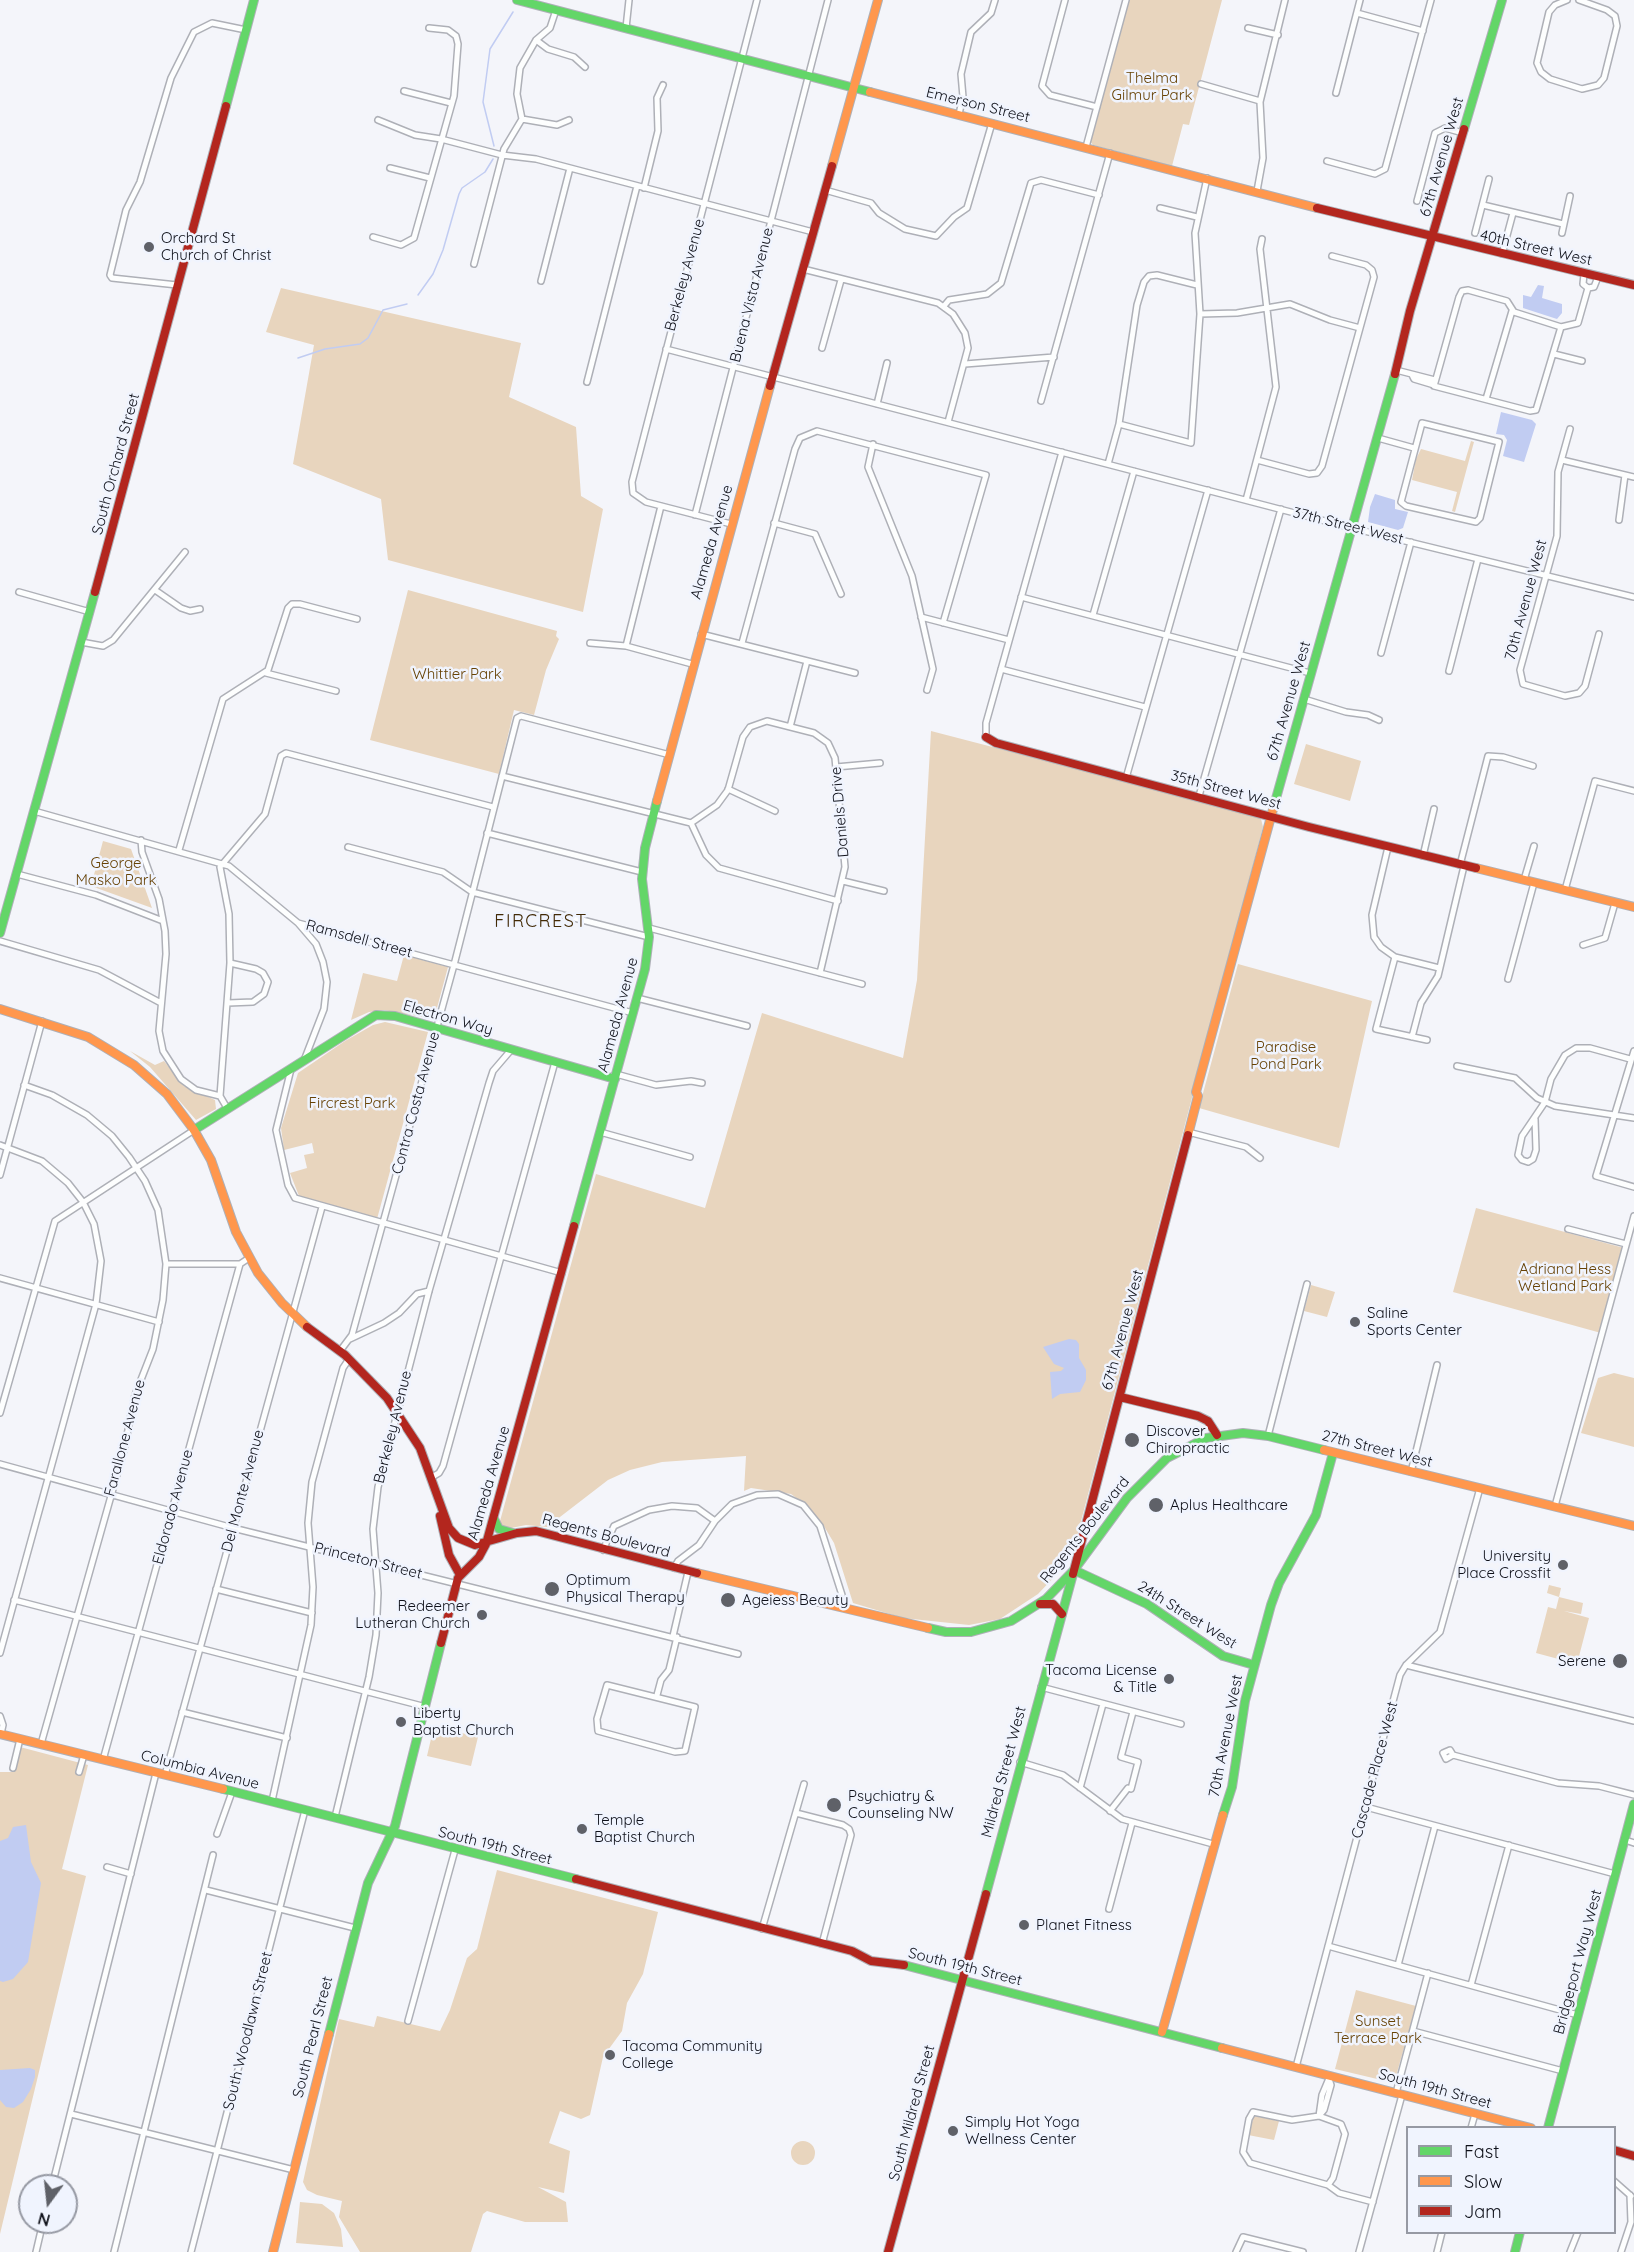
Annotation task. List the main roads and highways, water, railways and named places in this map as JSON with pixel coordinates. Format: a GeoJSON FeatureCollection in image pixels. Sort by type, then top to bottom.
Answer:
{"type":"FeatureCollection","features":[{"type":"Feature","properties":{"kind":"main road","name":"South Orchard Street"},"geometry":{"type":"LineString","coordinates":[[0,933],[3,910],[16,874],[90,612],[254,0]]}},
{"type":"Feature","properties":{"kind":"main road","name":"Emerson Street"},"geometry":{"type":"LineString","coordinates":[[517,0],[545,3],[556,10],[1432,238]]}},
{"type":"Feature","properties":{"kind":"main road","name":"Alameda Avenue"},"geometry":{"type":"LineString","coordinates":[[459,1579],[479,1557],[494,1519],[637,998],[647,960],[649,933],[642,872],[645,848],[692,664],[878,0]]}},
{"type":"Feature","properties":{"kind":"main road","name":"67th Avenue West"},"geometry":{"type":"LineString","coordinates":[[1496,15],[1497,0]]}},
{"type":"Feature","properties":{"kind":"main road","name":"67th Avenue West"},"geometry":{"type":"LineString","coordinates":[[1074,1570],[1198,1096],[1198,1084],[1203,1074],[1271,816],[1406,338],[1404,333],[1414,307],[1496,15],[1503,0]]}},
{"type":"Feature","properties":{"kind":"main road","name":"40th Street West"},"geometry":{"type":"LineString","coordinates":[[1432,238],[1634,285]]}},
{"type":"Feature","properties":{"kind":"main road","name":"35th Street West"},"geometry":{"type":"LineString","coordinates":[[986,737],[996,743],[1388,847],[1634,907]]}},
{"type":"Feature","properties":{"kind":"main road"},"geometry":{"type":"LineString","coordinates":[[0,1009],[88,1037],[135,1065],[167,1094],[194,1130],[211,1160],[230,1217],[249,1258],[269,1288],[292,1312],[349,1359],[378,1387],[397,1411],[420,1448],[432,1477],[445,1521],[454,1535],[475,1545],[486,1544]]}},
{"type":"Feature","properties":{"kind":"main road","name":"Electron Way"},"geometry":{"type":"LineString","coordinates":[[194,1130],[376,1015],[395,1016],[511,1050],[616,1077]]}},
{"type":"Feature","properties":{"kind":"main road"},"geometry":{"type":"LineString","coordinates":[[1120,1397],[1198,1416],[1208,1421],[1217,1435]]}},
{"type":"Feature","properties":{"kind":"main road","name":"27th Street West"},"geometry":{"type":"LineString","coordinates":[[1217,1435],[1243,1433],[1268,1436],[1634,1526]]}},
{"type":"Feature","properties":{"kind":"main road","name":"Regents Boulevard"},"geometry":{"type":"LineString","coordinates":[[486,1544],[517,1533],[536,1531],[688,1572],[938,1631],[960,1633],[981,1630],[1011,1621],[1039,1604],[1074,1570],[1121,1506],[1153,1469],[1186,1446],[1217,1435]]}},
{"type":"Feature","properties":{"kind":"main road","name":"70th Avenue West"},"geometry":{"type":"LineString","coordinates":[[1162,2032],[1213,1844],[1233,1782],[1245,1701],[1254,1665],[1276,1591],[1316,1515],[1333,1453]]}},
{"type":"Feature","properties":{"kind":"main road"},"geometry":{"type":"LineString","coordinates":[[393,1834],[459,1579],[444,1538],[438,1495]]}},
{"type":"Feature","properties":{"kind":"main road"},"geometry":{"type":"LineString","coordinates":[[494,1519],[498,1529],[506,1533],[517,1533]]}},
{"type":"Feature","properties":{"kind":"main road","name":"Mildred Street West"},"geometry":{"type":"LineString","coordinates":[[962,1980],[1074,1570]]}},
{"type":"Feature","properties":{"kind":"main road","name":"24th Street West"},"geometry":{"type":"LineString","coordinates":[[1074,1570],[1147,1604],[1223,1656],[1254,1665]]}},
{"type":"Feature","properties":{"kind":"main road"},"geometry":{"type":"LineString","coordinates":[[1039,1604],[1053,1604],[1062,1614]]}},
{"type":"Feature","properties":{"kind":"main road","name":"Columbia Avenue"},"geometry":{"type":"LineString","coordinates":[[0,1734],[335,1817],[393,1834]]}},
{"type":"Feature","properties":{"kind":"main road","name":"Bridgeport Way West"},"geometry":{"type":"LineString","coordinates":[[1548,2126],[1634,1803]]}},
{"type":"Feature","properties":{"kind":"main road","name":"South 19th Street"},"geometry":{"type":"LineString","coordinates":[[393,1834],[852,1951],[871,1960],[893,1962],[1330,2077],[1527,2126]]}},
{"type":"Feature","properties":{"kind":"main road","name":"South Pearl Street"},"geometry":{"type":"LineString","coordinates":[[273,2252],[355,1928],[370,1876],[393,1834]]}},
{"type":"Feature","properties":{"kind":"main road","name":"South Mildred Street"},"geometry":{"type":"LineString","coordinates":[[888,2252],[962,1980]]}},
{"type":"Feature","properties":{"kind":"main road"},"geometry":{"type":"LineString","coordinates":[[1616,2151],[1634,2156]]}},
{"type":"Feature","properties":{"kind":"main road"},"geometry":{"type":"LineString","coordinates":[[1515,2252],[1520,2234]]}},
{"type":"Feature","properties":{"kind":"water"},"geometry":{"type":"Polygon","coordinates":[[[1538,285],[1544,286],[1542,298],[1562,304],[1562,313],[1557,319],[1523,308],[1523,295],[1531,297],[1538,285]]]}},
{"type":"Feature","properties":{"kind":"water"},"geometry":{"type":"Polygon","coordinates":[[[1501,412],[1532,420],[1536,424],[1524,462],[1503,456],[1507,440],[1504,435],[1496,434],[1501,412]]]}},
{"type":"Feature","properties":{"kind":"water"},"geometry":{"type":"Polygon","coordinates":[[[1375,494],[1395,500],[1395,509],[1408,512],[1403,528],[1398,530],[1368,522],[1375,494]]]}},
{"type":"Feature","properties":{"kind":"water"},"geometry":{"type":"Polygon","coordinates":[[[1069,1339],[1076,1340],[1079,1344],[1079,1358],[1086,1370],[1086,1380],[1080,1392],[1060,1394],[1052,1399],[1050,1372],[1061,1371],[1064,1368],[1054,1364],[1043,1347],[1069,1339]]]}},
{"type":"Feature","properties":{"kind":"water"},"geometry":{"type":"Polygon","coordinates":[[[26,1825],[31,1862],[41,1883],[28,1962],[13,1979],[3,1982],[0,1981],[0,1841],[8,1838],[13,1827],[26,1825]]]}},
{"type":"Feature","properties":{"kind":"water"},"geometry":{"type":"Polygon","coordinates":[[[30,2068],[35,2070],[35,2077],[23,2102],[14,2108],[6,2107],[0,2100],[0,2070],[30,2068]]]}},
{"type":"Feature","properties":{"kind":"waterway"},"geometry":{"type":"LineString","coordinates":[[494,146],[483,102],[490,49],[513,12]]}},
{"type":"Feature","properties":{"kind":"waterway"},"geometry":{"type":"LineString","coordinates":[[418,295],[433,274],[443,250],[462,188],[485,172],[493,159]]}},
{"type":"Feature","properties":{"kind":"waterway"},"geometry":{"type":"LineString","coordinates":[[298,358],[325,349],[360,344],[368,338],[383,310],[407,304]]}},
{"type":"Feature","properties":{"kind":"place","name":"Orchard St Church of Christ"},"geometry":{"type":"Point","coordinates":[149,247]}},
{"type":"Feature","properties":{"kind":"place","name":"Saline Sports Center"},"geometry":{"type":"Point","coordinates":[1355,1322]}},
{"type":"Feature","properties":{"kind":"place","name":"Discover Chiropractic"},"geometry":{"type":"Point","coordinates":[1132,1440]}},
{"type":"Feature","properties":{"kind":"place","name":"Aplus Healthcare"},"geometry":{"type":"Point","coordinates":[1156,1505]}},
{"type":"Feature","properties":{"kind":"place","name":"University Place Crossfit"},"geometry":{"type":"Point","coordinates":[1563,1565]}},
{"type":"Feature","properties":{"kind":"place","name":"Optimum Physical Therapy"},"geometry":{"type":"Point","coordinates":[552,1589]}},
{"type":"Feature","properties":{"kind":"place","name":"Ageiess Beauty"},"geometry":{"type":"Point","coordinates":[728,1600]}},
{"type":"Feature","properties":{"kind":"place","name":"Redeemer Lutheran Church"},"geometry":{"type":"Point","coordinates":[482,1615]}},
{"type":"Feature","properties":{"kind":"place","name":"Serene"},"geometry":{"type":"Point","coordinates":[1620,1661]}},
{"type":"Feature","properties":{"kind":"place","name":"Tacoma License & Title"},"geometry":{"type":"Point","coordinates":[1169,1679]}},
{"type":"Feature","properties":{"kind":"place","name":"Liberty Baptist Church"},"geometry":{"type":"Point","coordinates":[401,1722]}},
{"type":"Feature","properties":{"kind":"place","name":"Psychiatry & Counseling NW"},"geometry":{"type":"Point","coordinates":[834,1805]}},
{"type":"Feature","properties":{"kind":"place","name":"Temple Baptist Church"},"geometry":{"type":"Point","coordinates":[582,1829]}},
{"type":"Feature","properties":{"kind":"place","name":"Planet Fitness"},"geometry":{"type":"Point","coordinates":[1024,1925]}},
{"type":"Feature","properties":{"kind":"place","name":"Tacoma Community College"},"geometry":{"type":"Point","coordinates":[610,2055]}},
{"type":"Feature","properties":{"kind":"place","name":"Simply Hot Yoga Wellness Center"},"geometry":{"type":"Point","coordinates":[953,2131]}},
{"type":"Feature","properties":{"kind":"district","name":"FIRCREST"},"geometry":{"type":"Point","coordinates":[541,922]}},
{"type":"Feature","properties":{"kind":"park label","name":"Thelma Gilmur Park"},"geometry":{"type":"Point","coordinates":[1152,86]}},
{"type":"Feature","properties":{"kind":"park label","name":"Whittier Park"},"geometry":{"type":"Point","coordinates":[457,674]}},
{"type":"Feature","properties":{"kind":"park label","name":"George Masko Park"},"geometry":{"type":"Point","coordinates":[116,872]}},
{"type":"Feature","properties":{"kind":"park label","name":"Paradise Pond Park"},"geometry":{"type":"Point","coordinates":[1286,1056]}},
{"type":"Feature","properties":{"kind":"park label","name":"Fircrest Park"},"geometry":{"type":"Point","coordinates":[352,1103]}},
{"type":"Feature","properties":{"kind":"park label","name":"Adriana Hess Wetland Park"},"geometry":{"type":"Point","coordinates":[1565,1278]}},
{"type":"Feature","properties":{"kind":"park label","name":"Sunset Terrace Park"},"geometry":{"type":"Point","coordinates":[1378,2030]}}]}
